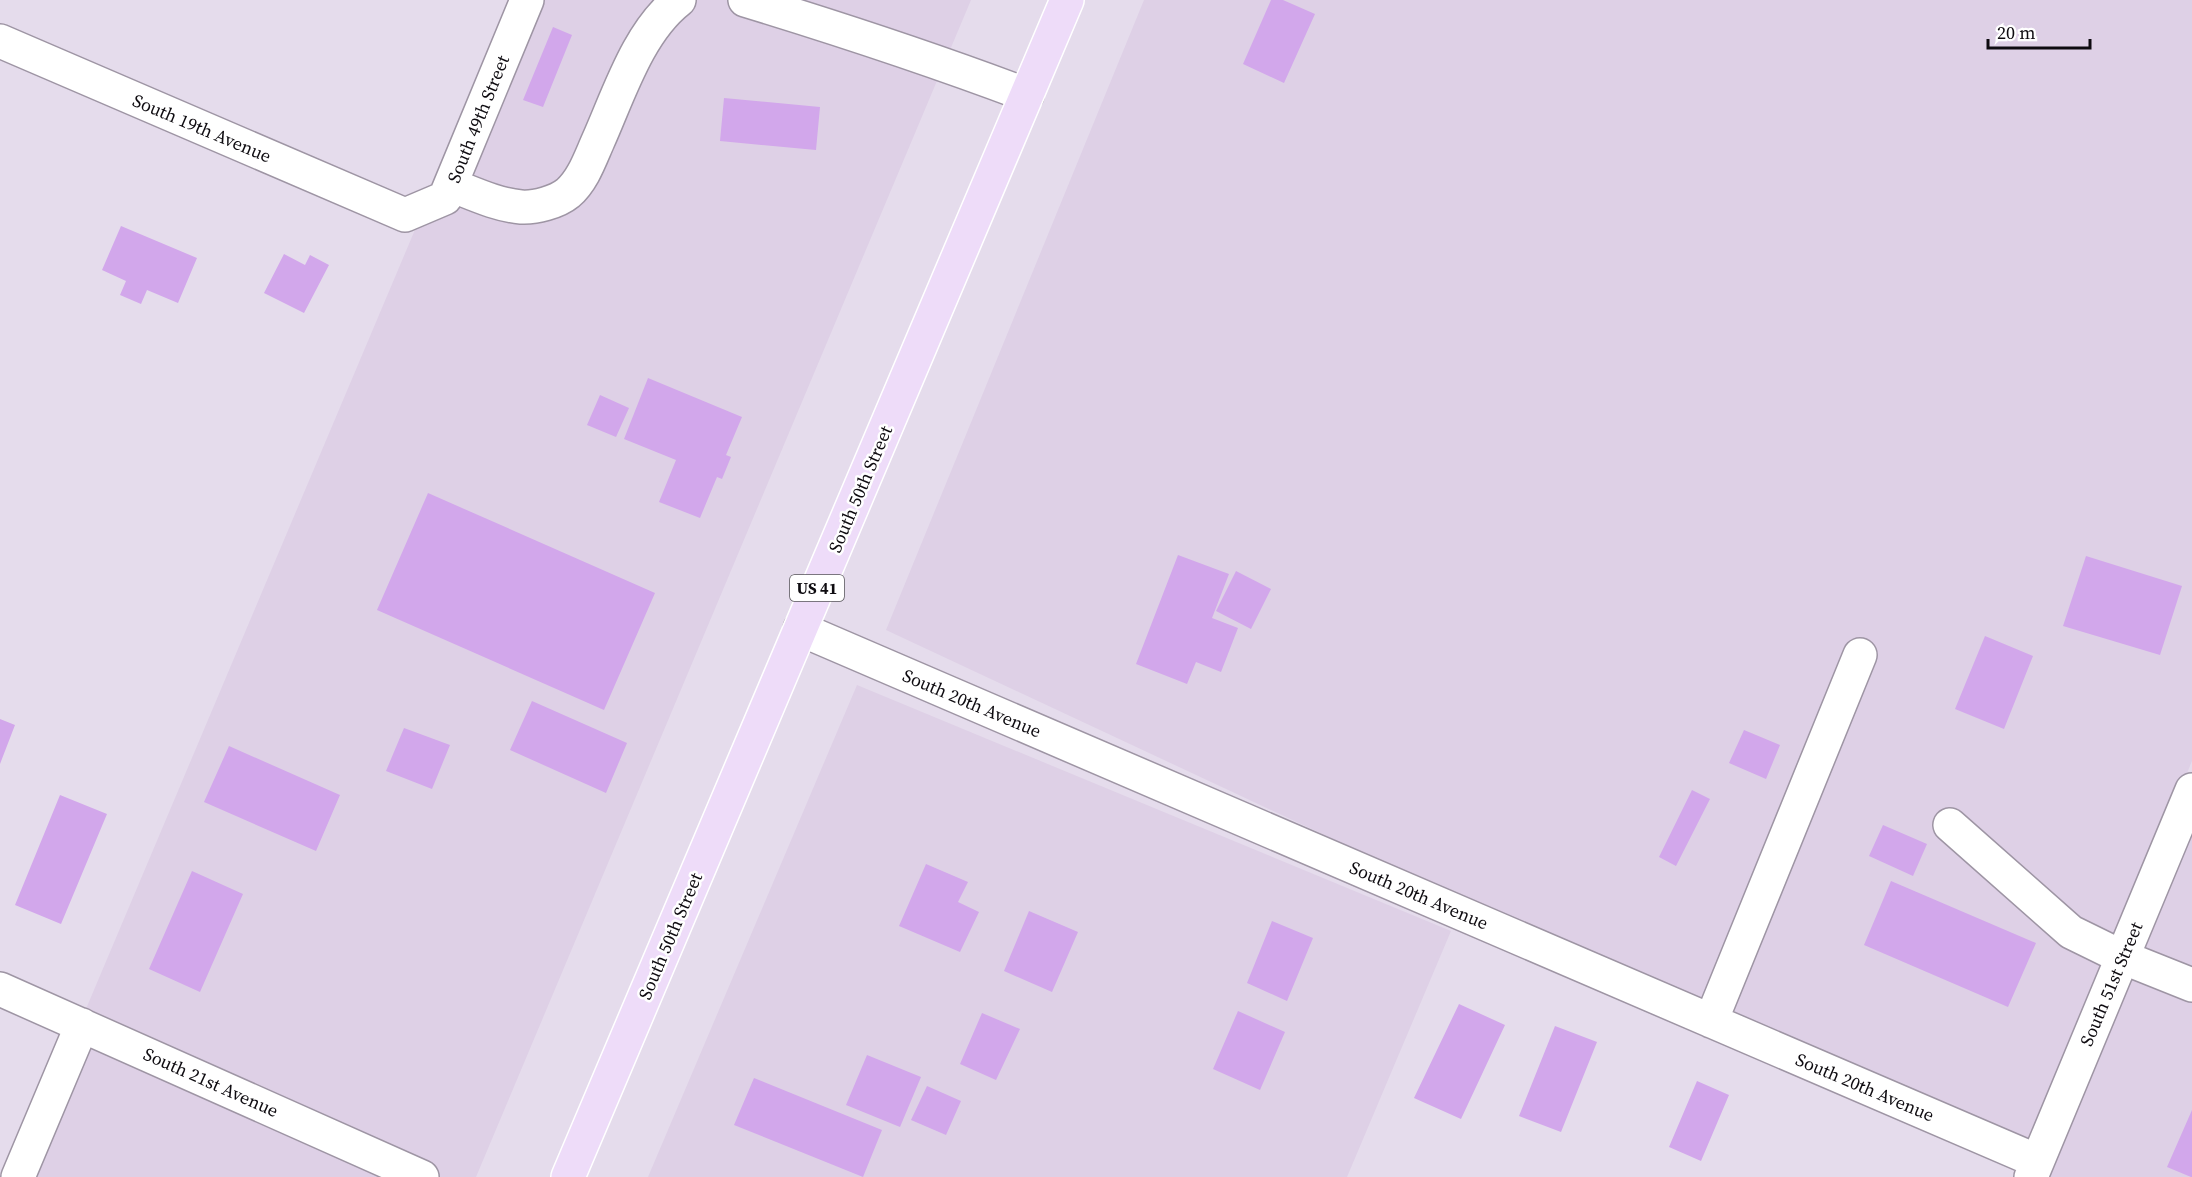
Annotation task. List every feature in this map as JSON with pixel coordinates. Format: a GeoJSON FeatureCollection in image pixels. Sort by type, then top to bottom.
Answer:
{"type":"FeatureCollection","features":[{"type":"Feature","properties":{"kind":"main road","name":"South 50th Street"},"geometry":{"type":"LineString","coordinates":[[568,1177],[1067,0]]}},
{"type":"Feature","properties":{"kind":"street","name":"South 49th Street"},"geometry":{"type":"LineString","coordinates":[[405,215],[445,198],[526,0]]}},
{"type":"Feature","properties":{"kind":"street"},"geometry":{"type":"LineString","coordinates":[[451,185],[484,198],[521,207],[544,204],[568,193],[584,172],[640,47],[663,13],[680,0]]}},
{"type":"Feature","properties":{"kind":"street"},"geometry":{"type":"LineString","coordinates":[[745,0],[922,56],[1027,95]]}},
{"type":"Feature","properties":{"kind":"street","name":"South 19th Avenue"},"geometry":{"type":"LineString","coordinates":[[0,41],[405,215]]}},
{"type":"Feature","properties":{"kind":"street","name":"South 20th Avenue"},"geometry":{"type":"LineString","coordinates":[[800,629],[1712,1021],[2034,1169]]}},
{"type":"Feature","properties":{"kind":"street"},"geometry":{"type":"LineString","coordinates":[[1712,1021],[1860,655]]}},
{"type":"Feature","properties":{"kind":"street","name":"South 51st Street"},"geometry":{"type":"LineString","coordinates":[[2034,1169],[2192,790]]}},
{"type":"Feature","properties":{"kind":"street"},"geometry":{"type":"LineString","coordinates":[[1950,825],[2071,932],[2122,957],[2192,985]]}},
{"type":"Feature","properties":{"kind":"street","name":"South 21st Avenue"},"geometry":{"type":"LineString","coordinates":[[0,989],[422,1177]]}},
{"type":"Feature","properties":{"kind":"street"},"geometry":{"type":"LineString","coordinates":[[18,1177],[82,1024]]}},
{"type":"Feature","properties":{"kind":"shaded area"},"geometry":{"type":"Polygon","coordinates":[[[512,0],[971,0],[476,1177],[15,1177],[512,0]]]}},
{"type":"Feature","properties":{"kind":"shaded area"},"geometry":{"type":"Polygon","coordinates":[[[1144,0],[2192,0],[2192,761],[2033,1141],[1534,933],[886,630],[1144,0]]]}},
{"type":"Feature","properties":{"kind":"shaded area"},"geometry":{"type":"Polygon","coordinates":[[[857,685],[1451,931],[1347,1177],[648,1177],[857,685]]]}},
{"type":"Feature","properties":{"kind":"shaded area"},"geometry":{"type":"Polygon","coordinates":[[[2192,799],[2192,1177],[2036,1177],[2192,799]]]}},
{"type":"Feature","properties":{"kind":"building"},"geometry":{"type":"Polygon","coordinates":[[[1271,0],[1283,0],[1315,14],[1284,83],[1243,64],[1271,0]]]}},
{"type":"Feature","properties":{"kind":"building"},"geometry":{"type":"Polygon","coordinates":[[[553,27],[572,35],[543,107],[523,100],[553,27]]]}},
{"type":"Feature","properties":{"kind":"building"},"geometry":{"type":"Polygon","coordinates":[[[724,98],[820,107],[816,150],[720,141],[724,98]]]}},
{"type":"Feature","properties":{"kind":"building"},"geometry":{"type":"Polygon","coordinates":[[[121,226],[197,258],[178,303],[147,290],[141,304],[120,295],[126,281],[102,270],[121,226]]]}},
{"type":"Feature","properties":{"kind":"building"},"geometry":{"type":"Polygon","coordinates":[[[284,254],[305,265],[310,255],[329,265],[304,313],[264,293],[284,254]]]}},
{"type":"Feature","properties":{"kind":"building"},"geometry":{"type":"Polygon","coordinates":[[[648,378],[742,417],[726,455],[731,457],[722,479],[717,477],[700,518],[659,502],[676,460],[624,439],[648,378]]]}},
{"type":"Feature","properties":{"kind":"building"},"geometry":{"type":"Polygon","coordinates":[[[600,395],[629,408],[616,437],[587,425],[600,395]]]}},
{"type":"Feature","properties":{"kind":"building"},"geometry":{"type":"Polygon","coordinates":[[[428,493],[655,593],[604,710],[377,610],[428,493]]]}},
{"type":"Feature","properties":{"kind":"building"},"geometry":{"type":"Polygon","coordinates":[[[1178,555],[1229,574],[1212,618],[1238,628],[1221,672],[1196,662],[1187,684],[1136,664],[1178,555]]]}},
{"type":"Feature","properties":{"kind":"building"},"geometry":{"type":"Polygon","coordinates":[[[2086,556],[2182,586],[2160,655],[2063,626],[2086,556]]]}},
{"type":"Feature","properties":{"kind":"building"},"geometry":{"type":"Polygon","coordinates":[[[1236,571],[1271,589],[1251,629],[1216,611],[1236,571]]]}},
{"type":"Feature","properties":{"kind":"building"},"geometry":{"type":"Polygon","coordinates":[[[1985,636],[2033,656],[2004,729],[1955,709],[1985,636]]]}},
{"type":"Feature","properties":{"kind":"building"},"geometry":{"type":"Polygon","coordinates":[[[532,701],[627,743],[606,793],[510,750],[532,701]]]}},
{"type":"Feature","properties":{"kind":"building"},"geometry":{"type":"Polygon","coordinates":[[[0,719],[15,725],[0,764],[0,719]]]}},
{"type":"Feature","properties":{"kind":"building"},"geometry":{"type":"Polygon","coordinates":[[[404,728],[450,745],[432,789],[386,771],[404,728]]]}},
{"type":"Feature","properties":{"kind":"building"},"geometry":{"type":"Polygon","coordinates":[[[1744,730],[1780,745],[1766,779],[1729,763],[1744,730]]]}},
{"type":"Feature","properties":{"kind":"building"},"geometry":{"type":"Polygon","coordinates":[[[229,746],[340,795],[316,851],[204,802],[229,746]]]}},
{"type":"Feature","properties":{"kind":"building"},"geometry":{"type":"Polygon","coordinates":[[[1692,790],[1710,799],[1676,866],[1659,857],[1692,790]]]}},
{"type":"Feature","properties":{"kind":"building"},"geometry":{"type":"Polygon","coordinates":[[[60,795],[107,814],[61,924],[15,905],[60,795]]]}},
{"type":"Feature","properties":{"kind":"building"},"geometry":{"type":"Polygon","coordinates":[[[1883,825],[1927,844],[1913,876],[1869,856],[1883,825]]]}},
{"type":"Feature","properties":{"kind":"building"},"geometry":{"type":"Polygon","coordinates":[[[926,864],[968,882],[958,902],[979,912],[960,952],[899,926],[926,864]]]}},
{"type":"Feature","properties":{"kind":"building"},"geometry":{"type":"Polygon","coordinates":[[[192,871],[243,894],[200,992],[149,969],[192,871]]]}},
{"type":"Feature","properties":{"kind":"building"},"geometry":{"type":"Polygon","coordinates":[[[1891,881],[2036,943],[2008,1007],[1864,945],[1891,881]]]}},
{"type":"Feature","properties":{"kind":"building"},"geometry":{"type":"Polygon","coordinates":[[[1029,911],[1078,932],[1052,992],[1004,971],[1029,911]]]}},
{"type":"Feature","properties":{"kind":"building"},"geometry":{"type":"Polygon","coordinates":[[[1272,921],[1313,938],[1287,1001],[1247,983],[1272,921]]]}},
{"type":"Feature","properties":{"kind":"building"},"geometry":{"type":"Polygon","coordinates":[[[1459,1004],[1505,1025],[1461,1119],[1414,1098],[1459,1004]]]}},
{"type":"Feature","properties":{"kind":"building"},"geometry":{"type":"Polygon","coordinates":[[[1238,1011],[1285,1032],[1260,1090],[1213,1069],[1238,1011]]]}},
{"type":"Feature","properties":{"kind":"building"},"geometry":{"type":"Polygon","coordinates":[[[982,1013],[1020,1029],[996,1080],[960,1064],[982,1013]]]}},
{"type":"Feature","properties":{"kind":"building"},"geometry":{"type":"Polygon","coordinates":[[[1555,1026],[1597,1042],[1561,1132],[1519,1116],[1555,1026]]]}},
{"type":"Feature","properties":{"kind":"building"},"geometry":{"type":"Polygon","coordinates":[[[867,1055],[921,1077],[900,1127],[846,1105],[867,1055]]]}},
{"type":"Feature","properties":{"kind":"building"},"geometry":{"type":"Polygon","coordinates":[[[754,1078],[882,1130],[863,1177],[734,1125],[754,1078]]]}},
{"type":"Feature","properties":{"kind":"building"},"geometry":{"type":"Polygon","coordinates":[[[1697,1081],[1729,1095],[1701,1161],[1669,1147],[1697,1081]]]}},
{"type":"Feature","properties":{"kind":"building"},"geometry":{"type":"Polygon","coordinates":[[[927,1086],[961,1101],[946,1135],[911,1120],[927,1086]]]}},
{"type":"Feature","properties":{"kind":"building"},"geometry":{"type":"Polygon","coordinates":[[[2192,1110],[2192,1177],[2191,1177],[2167,1167],[2192,1110]]]}}]}
